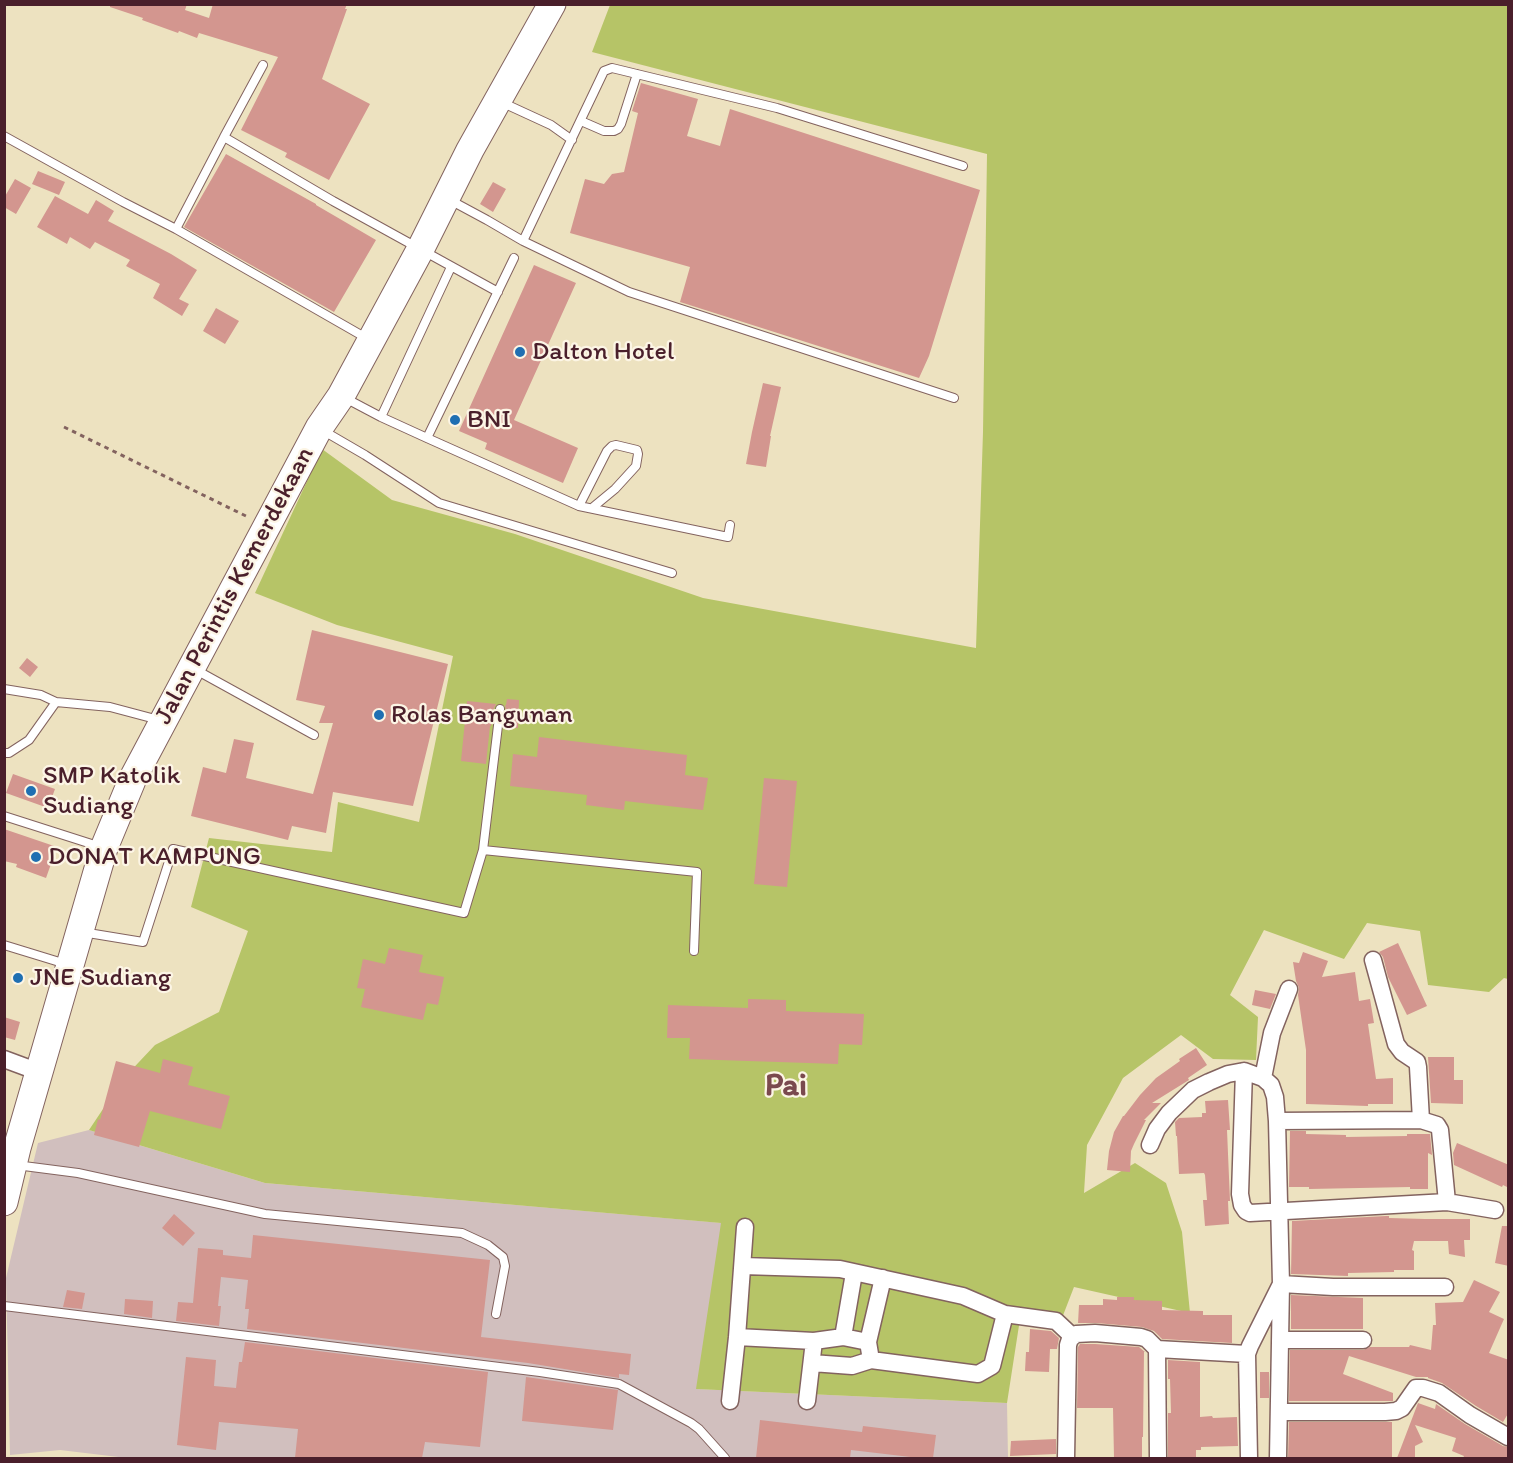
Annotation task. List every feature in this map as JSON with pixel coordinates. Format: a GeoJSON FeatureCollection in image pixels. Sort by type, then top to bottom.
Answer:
{"type":"FeatureCollection","features":[{"type":"Feature","properties":{"kind":"highway","name":"Jalan Perintis Kemerdekaan"},"geometry":{"type":"LineString","coordinates":[[4,1202],[104,848],[133,778],[193,669],[319,428],[341,396],[470,150],[552,4]]}},
{"type":"Feature","properties":{"kind":"street"},"geometry":{"type":"LineString","coordinates":[[1372,960],[1396,1044],[1418,1066],[1421,1120]]}},
{"type":"Feature","properties":{"kind":"street"},"geometry":{"type":"LineString","coordinates":[[1263,1078],[1272,1034],[1289,989]]}},
{"type":"Feature","properties":{"kind":"street"},"geometry":{"type":"LineString","coordinates":[[4,1059],[39,1072]]}},
{"type":"Feature","properties":{"kind":"street"},"geometry":{"type":"LineString","coordinates":[[1244,1071],[1240,1194],[1242,1205],[1250,1214],[1447,1202],[1495,1210]]}},
{"type":"Feature","properties":{"kind":"street"},"geometry":{"type":"LineString","coordinates":[[1150,1145],[1157,1129],[1169,1113],[1193,1090],[1228,1074],[1244,1071],[1263,1078],[1271,1085],[1275,1097],[1277,1121],[1281,1284],[1278,1458]]}},
{"type":"Feature","properties":{"kind":"street"},"geometry":{"type":"LineString","coordinates":[[1277,1121],[1421,1120],[1437,1125],[1440,1130],[1447,1202]]}},
{"type":"Feature","properties":{"kind":"street"},"geometry":{"type":"LineString","coordinates":[[730,1401],[745,1227]]}},
{"type":"Feature","properties":{"kind":"street"},"geometry":{"type":"LineString","coordinates":[[743,1266],[840,1269],[883,1278],[963,1296],[1005,1314],[1056,1322],[1072,1336]]}},
{"type":"Feature","properties":{"kind":"street"},"geometry":{"type":"LineString","coordinates":[[843,1336],[854,1273]]}},
{"type":"Feature","properties":{"kind":"street"},"geometry":{"type":"LineString","coordinates":[[871,1360],[868,1342],[883,1278]]}},
{"type":"Feature","properties":{"kind":"street"},"geometry":{"type":"LineString","coordinates":[[1281,1284],[1333,1287],[1445,1287]]}},
{"type":"Feature","properties":{"kind":"street"},"geometry":{"type":"LineString","coordinates":[[1249,1458],[1247,1354],[1281,1284]]}},
{"type":"Feature","properties":{"kind":"street"},"geometry":{"type":"LineString","coordinates":[[812,1363],[852,1366],[871,1360],[978,1374],[992,1366],[1005,1314]]}},
{"type":"Feature","properties":{"kind":"street"},"geometry":{"type":"LineString","coordinates":[[1066,1458],[1068,1345],[1072,1336],[1076,1334],[1095,1333],[1147,1338],[1157,1349],[1158,1458]]}},
{"type":"Feature","properties":{"kind":"street"},"geometry":{"type":"LineString","coordinates":[[737,1337],[814,1341],[843,1336],[868,1342]]}},
{"type":"Feature","properties":{"kind":"street"},"geometry":{"type":"LineString","coordinates":[[1280,1340],[1363,1340]]}},
{"type":"Feature","properties":{"kind":"street"},"geometry":{"type":"LineString","coordinates":[[807,1401],[814,1341]]}},
{"type":"Feature","properties":{"kind":"street"},"geometry":{"type":"LineString","coordinates":[[1157,1349],[1247,1354]]}},
{"type":"Feature","properties":{"kind":"street"},"geometry":{"type":"LineString","coordinates":[[1279,1412],[1385,1412],[1402,1408],[1416,1388],[1424,1388],[1507,1432]]}},
{"type":"Feature","properties":{"kind":"lane"},"geometry":{"type":"LineString","coordinates":[[176,229],[263,65]]}},
{"type":"Feature","properties":{"kind":"lane"},"geometry":{"type":"LineString","coordinates":[[523,241],[604,71],[612,68],[777,108],[963,166]]}},
{"type":"Feature","properties":{"kind":"lane"},"geometry":{"type":"LineString","coordinates":[[581,121],[604,131],[618,129],[637,74]]}},
{"type":"Feature","properties":{"kind":"lane"},"geometry":{"type":"LineString","coordinates":[[498,100],[551,125],[572,140]]}},
{"type":"Feature","properties":{"kind":"lane"},"geometry":{"type":"LineString","coordinates":[[4,136],[176,229],[371,340]]}},
{"type":"Feature","properties":{"kind":"lane"},"geometry":{"type":"LineString","coordinates":[[224,137],[333,201],[498,292]]}},
{"type":"Feature","properties":{"kind":"lane"},"geometry":{"type":"LineString","coordinates":[[445,198],[523,241],[629,292],[954,398]]}},
{"type":"Feature","properties":{"kind":"lane"},"geometry":{"type":"LineString","coordinates":[[427,438],[514,258]]}},
{"type":"Feature","properties":{"kind":"lane"},"geometry":{"type":"LineString","coordinates":[[381,417],[451,267]]}},
{"type":"Feature","properties":{"kind":"lane"},"geometry":{"type":"LineString","coordinates":[[341,396],[381,417],[579,506],[728,537],[730,525]]}},
{"type":"Feature","properties":{"kind":"lane"},"geometry":{"type":"LineString","coordinates":[[319,428],[440,503],[672,573]]}},
{"type":"Feature","properties":{"kind":"lane"},"geometry":{"type":"LineString","coordinates":[[579,506],[612,446],[637,450],[636,466],[615,489],[592,508]]}},
{"type":"Feature","properties":{"kind":"lane"},"geometry":{"type":"LineString","coordinates":[[193,669],[314,735]]}},
{"type":"Feature","properties":{"kind":"lane"},"geometry":{"type":"LineString","coordinates":[[4,689],[41,695],[56,702],[111,707],[164,721]]}},
{"type":"Feature","properties":{"kind":"lane"},"geometry":{"type":"LineString","coordinates":[[4,753],[9,753],[29,740],[56,702]]}},
{"type":"Feature","properties":{"kind":"lane"},"geometry":{"type":"LineString","coordinates":[[79,931],[143,942],[172,849],[464,913],[483,849],[500,709]]}},
{"type":"Feature","properties":{"kind":"lane"},"geometry":{"type":"LineString","coordinates":[[4,816],[104,848]]}},
{"type":"Feature","properties":{"kind":"lane"},"geometry":{"type":"LineString","coordinates":[[483,849],[697,872],[694,951]]}},
{"type":"Feature","properties":{"kind":"lane"},"geometry":{"type":"LineString","coordinates":[[4,945],[70,965]]}},
{"type":"Feature","properties":{"kind":"lane"},"geometry":{"type":"LineString","coordinates":[[13,1164],[78,1173],[265,1214],[462,1233],[488,1245],[503,1257],[506,1266],[496,1314]]}},
{"type":"Feature","properties":{"kind":"lane"},"geometry":{"type":"LineString","coordinates":[[4,1306],[540,1372],[619,1384],[691,1423],[725,1458]]}},
{"type":"Feature","properties":{"kind":"path"},"geometry":{"type":"LineString","coordinates":[[64,426],[267,526]]}},
{"type":"Feature","properties":{"kind":"shaded area"},"geometry":{"type":"Polygon","coordinates":[[[89,1130],[265,1183],[722,1223],[697,1389],[1007,1403],[1008,1458],[127,1458],[60,1450],[10,1455],[6,1278],[38,1143],[89,1130]]]}},
{"type":"Feature","properties":{"kind":"green space"},"geometry":{"type":"Polygon","coordinates":[[[610,5],[1508,5],[1508,979],[1504,978],[1489,992],[1428,985],[1420,931],[1367,923],[1344,959],[1264,930],[1230,995],[1258,1017],[1256,1060],[1213,1059],[1181,1035],[1123,1078],[1087,1145],[1084,1193],[1135,1163],[1166,1183],[1182,1232],[1190,1313],[1074,1287],[1062,1318],[1020,1319],[1007,1403],[696,1389],[721,1223],[265,1183],[89,1130],[123,1079],[155,1045],[219,1012],[248,931],[191,907],[209,838],[332,852],[338,802],[419,822],[453,656],[337,625],[255,593],[322,449],[392,500],[515,534],[703,598],[976,648],[983,432],[987,154],[592,52],[610,5]]]}},
{"type":"Feature","properties":{"kind":"building"},"geometry":{"type":"Polygon","coordinates":[[[110,4],[187,4],[185,10],[209,18],[213,4],[347,4],[322,79],[370,104],[329,180],[285,157],[287,153],[241,130],[278,57],[199,33],[197,38],[179,31],[178,33],[110,7],[110,4]]]}},
{"type":"Feature","properties":{"kind":"building"},"geometry":{"type":"Polygon","coordinates":[[[641,83],[698,99],[687,136],[720,146],[730,109],[980,190],[929,356],[919,378],[680,302],[690,267],[570,233],[585,179],[604,184],[612,174],[624,172],[638,113],[632,111],[641,83]]]}},
{"type":"Feature","properties":{"kind":"building"},"geometry":{"type":"Polygon","coordinates":[[[226,154],[376,240],[334,312],[184,227],[226,154]]]}},
{"type":"Feature","properties":{"kind":"building"},"geometry":{"type":"Polygon","coordinates":[[[38,171],[65,182],[59,195],[32,184],[38,171]]]}},
{"type":"Feature","properties":{"kind":"building"},"geometry":{"type":"Polygon","coordinates":[[[15,179],[31,188],[16,214],[4,207],[4,198],[15,179]]]}},
{"type":"Feature","properties":{"kind":"building"},"geometry":{"type":"Polygon","coordinates":[[[493,182],[506,189],[493,212],[480,204],[493,182]]]}},
{"type":"Feature","properties":{"kind":"building"},"geometry":{"type":"Polygon","coordinates":[[[55,196],[88,214],[96,200],[114,211],[108,221],[197,270],[179,299],[189,304],[182,316],[153,298],[160,284],[126,266],[130,260],[95,242],[90,249],[70,237],[67,244],[37,227],[55,196]]]}},
{"type":"Feature","properties":{"kind":"building","name":"Dalton Hotel"},"geometry":{"type":"Polygon","coordinates":[[[534,265],[576,283],[514,420],[578,448],[563,483],[485,449],[487,443],[459,431],[534,265]]]}},
{"type":"Feature","properties":{"kind":"building"},"geometry":{"type":"Polygon","coordinates":[[[216,308],[239,321],[225,344],[203,331],[216,308]]]}},
{"type":"Feature","properties":{"kind":"building"},"geometry":{"type":"Polygon","coordinates":[[[763,383],[781,387],[766,467],[746,464],[763,383]]]}},
{"type":"Feature","properties":{"kind":"building","name":"Rolas Bangunan"},"geometry":{"type":"Polygon","coordinates":[[[312,630],[448,664],[413,806],[333,792],[326,833],[292,826],[288,840],[191,816],[203,767],[226,773],[234,739],[254,743],[246,778],[313,794],[333,723],[319,723],[325,706],[296,700],[312,630]]]}},
{"type":"Feature","properties":{"kind":"building"},"geometry":{"type":"Polygon","coordinates":[[[27,658],[38,667],[30,677],[19,668],[27,658]]]}},
{"type":"Feature","properties":{"kind":"building"},"geometry":{"type":"Polygon","coordinates":[[[507,699],[519,700],[518,728],[504,727],[507,699]]]}},
{"type":"Feature","properties":{"kind":"building"},"geometry":{"type":"Polygon","coordinates":[[[467,701],[496,704],[490,726],[486,764],[461,761],[467,701]]]}},
{"type":"Feature","properties":{"kind":"building"},"geometry":{"type":"Polygon","coordinates":[[[539,737],[687,755],[685,775],[708,778],[703,810],[625,801],[624,810],[586,805],[587,795],[510,786],[513,754],[537,757],[539,737]]]}},
{"type":"Feature","properties":{"kind":"building","name":"SMP Katolik Sudiang"},"geometry":{"type":"Polygon","coordinates":[[[13,774],[55,789],[48,808],[6,793],[13,774]]]}},
{"type":"Feature","properties":{"kind":"building"},"geometry":{"type":"Polygon","coordinates":[[[764,778],[797,781],[787,887],[754,884],[764,778]]]}},
{"type":"Feature","properties":{"kind":"building","name":"DONAT KAMPUNG"},"geometry":{"type":"Polygon","coordinates":[[[4,829],[57,847],[46,878],[16,867],[17,864],[4,861],[4,829]]]}},
{"type":"Feature","properties":{"kind":"building"},"geometry":{"type":"Polygon","coordinates":[[[1398,943],[1427,1006],[1407,1015],[1388,977],[1383,957],[1379,952],[1398,943]]]}},
{"type":"Feature","properties":{"kind":"building"},"geometry":{"type":"Polygon","coordinates":[[[389,948],[423,955],[419,972],[444,977],[438,1005],[427,1003],[423,1020],[361,1007],[365,989],[357,988],[363,959],[385,964],[389,948]]]}},
{"type":"Feature","properties":{"kind":"building"},"geometry":{"type":"Polygon","coordinates":[[[1303,952],[1328,961],[1322,977],[1355,972],[1359,1001],[1370,999],[1374,1023],[1368,1024],[1376,1079],[1393,1078],[1393,1104],[1368,1104],[1368,1106],[1306,1104],[1306,1050],[1299,988],[1293,962],[1299,963],[1303,952]]]}},
{"type":"Feature","properties":{"kind":"building"},"geometry":{"type":"Polygon","coordinates":[[[1255,990],[1276,994],[1270,1009],[1252,1005],[1255,990]]]}},
{"type":"Feature","properties":{"kind":"building"},"geometry":{"type":"Polygon","coordinates":[[[748,999],[786,1000],[786,1011],[864,1014],[862,1045],[839,1044],[838,1064],[689,1059],[690,1038],[667,1038],[668,1005],[748,1008],[748,999]]]}},
{"type":"Feature","properties":{"kind":"building"},"geometry":{"type":"Polygon","coordinates":[[[4,1017],[20,1022],[15,1040],[4,1037],[4,1017]]]}},
{"type":"Feature","properties":{"kind":"building"},"geometry":{"type":"Polygon","coordinates":[[[1196,1048],[1207,1065],[1188,1078],[1189,1080],[1152,1103],[1161,1103],[1144,1120],[1146,1120],[1131,1151],[1130,1172],[1107,1170],[1114,1132],[1123,1116],[1156,1078],[1196,1048]]]}},
{"type":"Feature","properties":{"kind":"building"},"geometry":{"type":"Polygon","coordinates":[[[1428,1057],[1454,1057],[1454,1080],[1463,1080],[1463,1104],[1431,1103],[1428,1057]]]}},
{"type":"Feature","properties":{"kind":"building"},"geometry":{"type":"Polygon","coordinates":[[[163,1059],[193,1067],[188,1085],[230,1096],[221,1129],[150,1111],[139,1147],[94,1135],[116,1061],[160,1073],[163,1059]]]}},
{"type":"Feature","properties":{"kind":"building"},"geometry":{"type":"Polygon","coordinates":[[[1228,1100],[1229,1224],[1205,1226],[1203,1200],[1207,1200],[1205,1175],[1204,1173],[1179,1174],[1175,1122],[1179,1118],[1202,1117],[1202,1113],[1206,1113],[1205,1101],[1228,1100]]]}},
{"type":"Feature","properties":{"kind":"building"},"geometry":{"type":"Polygon","coordinates":[[[1290,1131],[1306,1131],[1306,1134],[1346,1135],[1346,1137],[1430,1134],[1432,1155],[1428,1153],[1428,1189],[1289,1187],[1290,1131]]]}},
{"type":"Feature","properties":{"kind":"building"},"geometry":{"type":"Polygon","coordinates":[[[1457,1143],[1509,1165],[1509,1188],[1454,1165],[1453,1153],[1457,1143]]]}},
{"type":"Feature","properties":{"kind":"building"},"geometry":{"type":"Polygon","coordinates":[[[174,1214],[195,1233],[183,1246],[162,1228],[174,1214]]]}},
{"type":"Feature","properties":{"kind":"building"},"geometry":{"type":"Polygon","coordinates":[[[1389,1216],[1389,1218],[1470,1219],[1470,1240],[1464,1240],[1465,1257],[1449,1254],[1448,1241],[1414,1241],[1412,1250],[1414,1251],[1414,1270],[1348,1273],[1348,1276],[1291,1274],[1292,1221],[1389,1216]]]}},
{"type":"Feature","properties":{"kind":"building"},"geometry":{"type":"Polygon","coordinates":[[[1502,1226],[1509,1226],[1509,1266],[1495,1263],[1502,1226]]]}},
{"type":"Feature","properties":{"kind":"building"},"geometry":{"type":"Polygon","coordinates":[[[253,1235],[490,1260],[481,1337],[631,1354],[629,1375],[619,1374],[619,1378],[528,1363],[247,1329],[249,1309],[245,1309],[248,1280],[221,1277],[218,1306],[221,1306],[219,1326],[176,1321],[178,1302],[193,1303],[198,1248],[223,1250],[223,1255],[251,1258],[253,1235]]]}},
{"type":"Feature","properties":{"kind":"building"},"geometry":{"type":"Polygon","coordinates":[[[1474,1280],[1500,1292],[1489,1312],[1504,1319],[1489,1353],[1509,1360],[1509,1412],[1503,1422],[1442,1383],[1428,1377],[1416,1377],[1349,1356],[1343,1374],[1393,1393],[1393,1401],[1289,1401],[1290,1350],[1363,1350],[1370,1347],[1409,1347],[1410,1345],[1431,1350],[1433,1325],[1436,1325],[1435,1303],[1463,1302],[1474,1280]]]}},
{"type":"Feature","properties":{"kind":"building"},"geometry":{"type":"Polygon","coordinates":[[[67,1290],[85,1293],[82,1309],[63,1307],[67,1290]]]}},
{"type":"Feature","properties":{"kind":"building"},"geometry":{"type":"Polygon","coordinates":[[[1291,1295],[1363,1298],[1363,1329],[1291,1329],[1291,1295]]]}},
{"type":"Feature","properties":{"kind":"building"},"geometry":{"type":"Polygon","coordinates":[[[1117,1297],[1162,1301],[1162,1310],[1203,1311],[1203,1315],[1232,1315],[1232,1343],[1162,1339],[1154,1331],[1142,1327],[1078,1323],[1079,1305],[1103,1305],[1103,1299],[1117,1300],[1117,1297]]]}},
{"type":"Feature","properties":{"kind":"building"},"geometry":{"type":"Polygon","coordinates":[[[125,1299],[153,1301],[152,1318],[124,1314],[125,1299]]]}},
{"type":"Feature","properties":{"kind":"building"},"geometry":{"type":"Polygon","coordinates":[[[1030,1329],[1051,1331],[1059,1338],[1057,1349],[1050,1349],[1049,1372],[1025,1371],[1030,1329]]]}},
{"type":"Feature","properties":{"kind":"building"},"geometry":{"type":"Polygon","coordinates":[[[245,1342],[488,1372],[480,1447],[425,1442],[422,1458],[295,1458],[298,1429],[219,1422],[216,1450],[177,1445],[186,1357],[216,1360],[214,1386],[236,1388],[239,1362],[242,1362],[245,1342]]]}},
{"type":"Feature","properties":{"kind":"building"},"geometry":{"type":"Polygon","coordinates":[[[1080,1344],[1139,1347],[1145,1352],[1142,1458],[1114,1458],[1113,1408],[1077,1408],[1078,1347],[1080,1344]]]}},
{"type":"Feature","properties":{"kind":"building"},"geometry":{"type":"Polygon","coordinates":[[[1168,1360],[1200,1362],[1200,1417],[1237,1417],[1238,1446],[1201,1447],[1201,1450],[1196,1450],[1196,1458],[1168,1458],[1168,1413],[1171,1413],[1168,1360]]]}},
{"type":"Feature","properties":{"kind":"building"},"geometry":{"type":"Polygon","coordinates":[[[1260,1372],[1269,1372],[1269,1398],[1260,1398],[1260,1372]]]}},
{"type":"Feature","properties":{"kind":"building"},"geometry":{"type":"Polygon","coordinates":[[[526,1377],[618,1390],[613,1430],[522,1421],[526,1377]]]}},
{"type":"Feature","properties":{"kind":"building"},"geometry":{"type":"Polygon","coordinates":[[[1418,1403],[1435,1409],[1436,1404],[1465,1424],[1503,1446],[1509,1447],[1509,1458],[1463,1458],[1464,1456],[1452,1451],[1456,1438],[1415,1425],[1423,1442],[1415,1446],[1415,1458],[1397,1458],[1418,1403]]]}},
{"type":"Feature","properties":{"kind":"building"},"geometry":{"type":"Polygon","coordinates":[[[760,1420],[862,1432],[863,1426],[936,1435],[933,1458],[851,1450],[850,1458],[756,1458],[760,1420]]]}},
{"type":"Feature","properties":{"kind":"building"},"geometry":{"type":"Polygon","coordinates":[[[1289,1422],[1392,1422],[1392,1458],[1288,1458],[1289,1422]]]}},
{"type":"Feature","properties":{"kind":"building"},"geometry":{"type":"Polygon","coordinates":[[[1056,1439],[1056,1454],[1010,1456],[1011,1441],[1056,1439]]]}},
{"type":"Feature","properties":{"kind":"place","name":"Dalton Hotel"},"geometry":{"type":"Point","coordinates":[520,352]}},
{"type":"Feature","properties":{"kind":"place","name":"BNI"},"geometry":{"type":"Point","coordinates":[455,420]}},
{"type":"Feature","properties":{"kind":"place","name":"Rolas Bangunan"},"geometry":{"type":"Point","coordinates":[379,715]}},
{"type":"Feature","properties":{"kind":"place","name":"SMP Katolik Sudiang"},"geometry":{"type":"Point","coordinates":[31,791]}},
{"type":"Feature","properties":{"kind":"place","name":"DONAT KAMPUNG"},"geometry":{"type":"Point","coordinates":[36,857]}},
{"type":"Feature","properties":{"kind":"place","name":"JNE Sudiang"},"geometry":{"type":"Point","coordinates":[18,978]}},
{"type":"Feature","properties":{"kind":"district","name":"Pai"},"geometry":{"type":"Point","coordinates":[786,1087]}}]}
